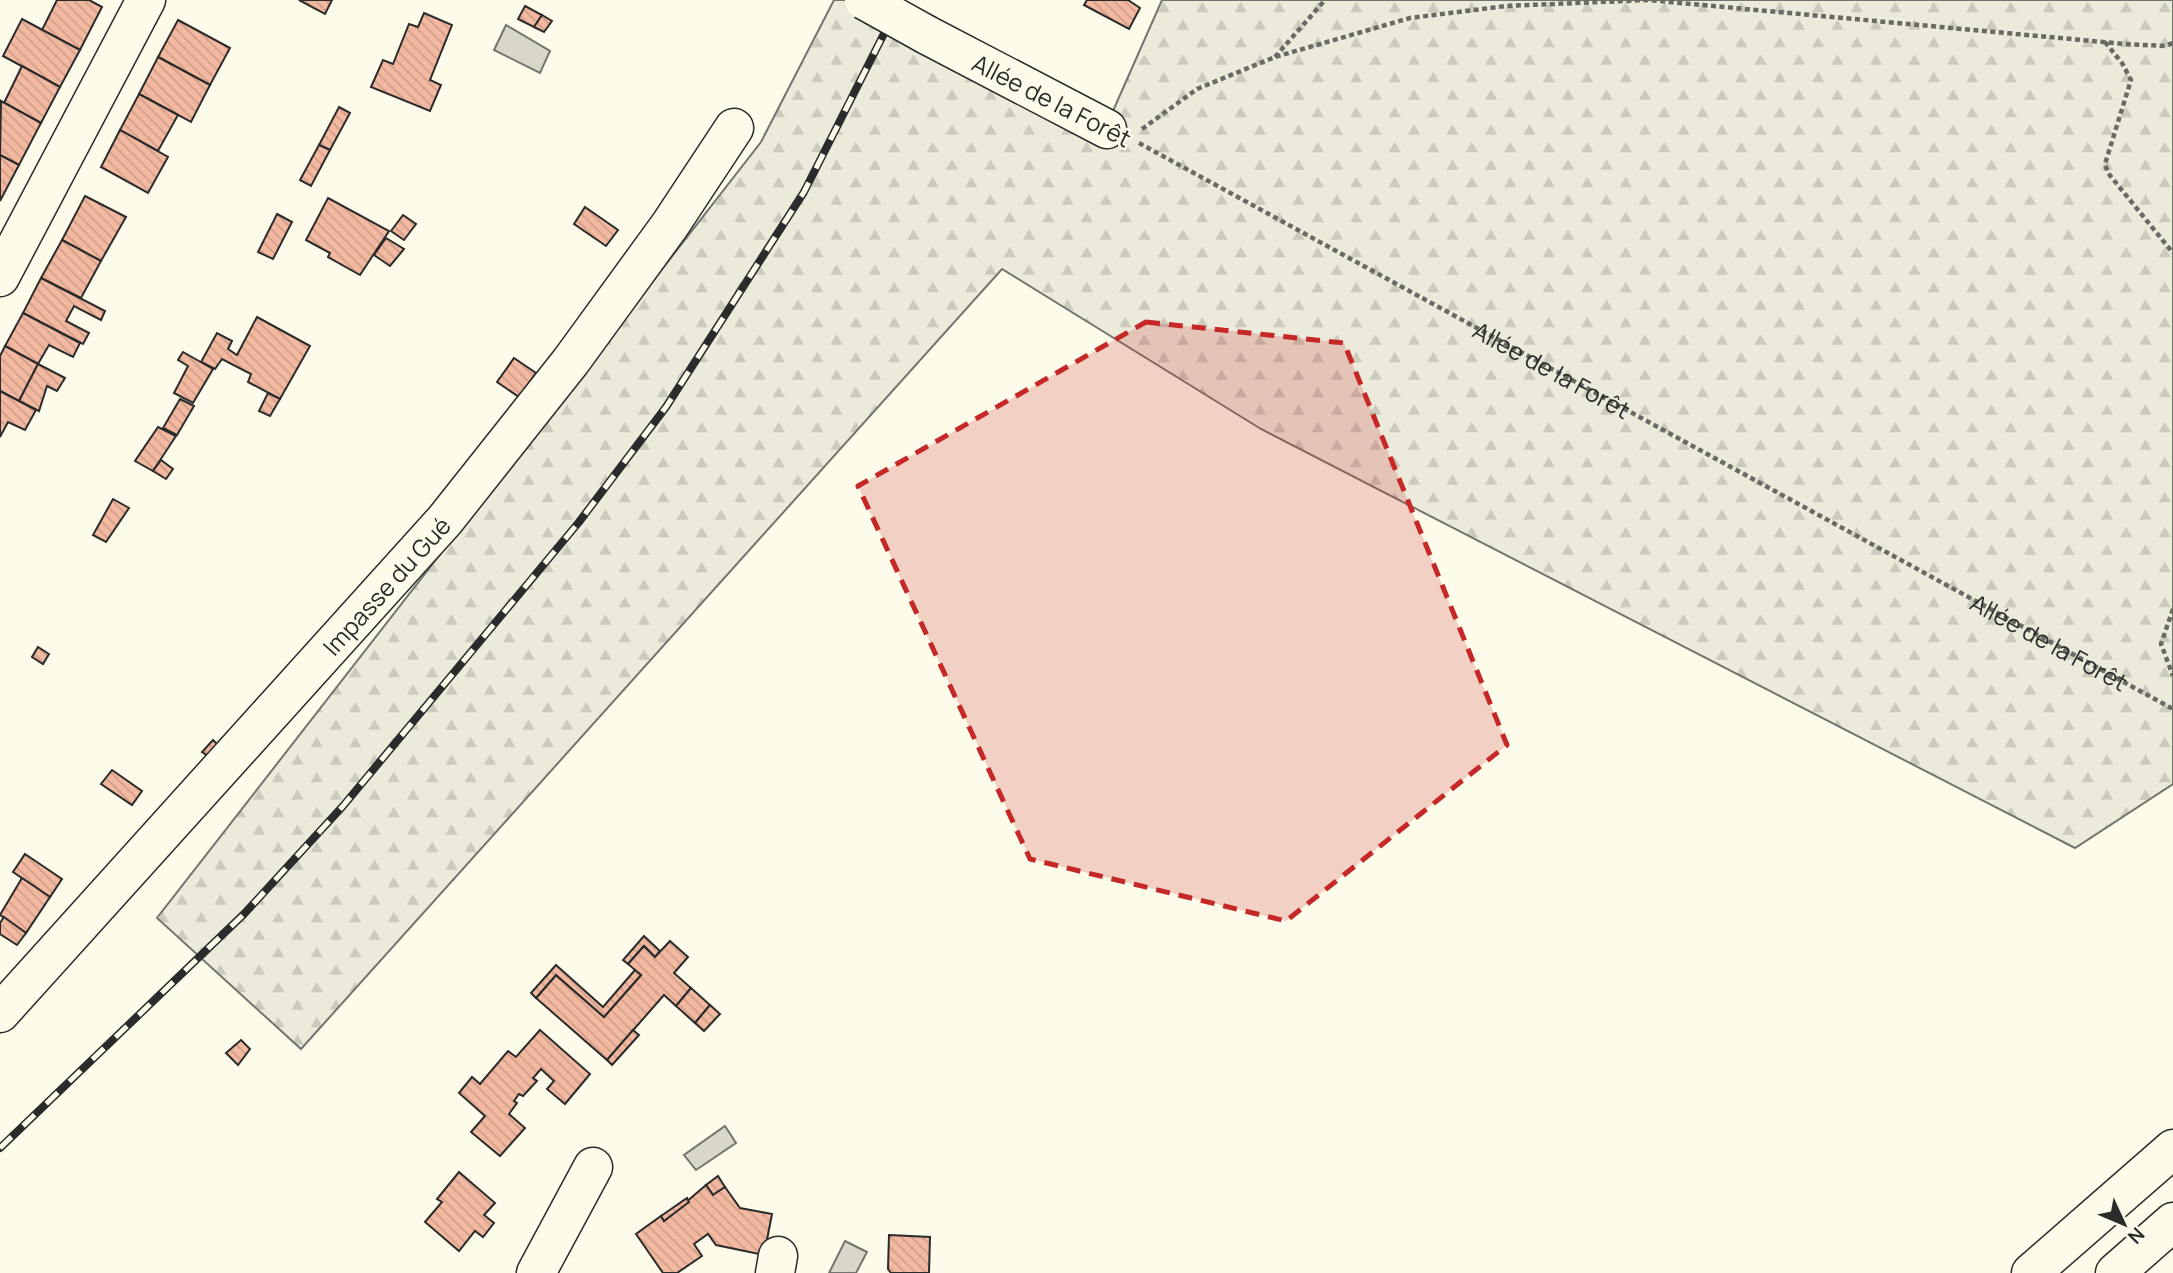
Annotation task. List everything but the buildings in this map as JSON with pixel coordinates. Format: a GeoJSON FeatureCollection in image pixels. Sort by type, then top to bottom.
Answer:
{"type":"FeatureCollection","features":[{"type":"Feature","properties":{"kind":"street"},"geometry":{"type":"LineString","coordinates":[[0,277],[146,0]]}},
{"type":"Feature","properties":{"kind":"street","name":"Allée de la Forêt"},"geometry":{"type":"LineString","coordinates":[[864,0],[1118,133]]}},
{"type":"Feature","properties":{"kind":"street","name":"Impasse du Gué"},"geometry":{"type":"LineString","coordinates":[[0,1013],[445,520],[571,361],[670,225],[734,128]]}},
{"type":"Feature","properties":{"kind":"street"},"geometry":{"type":"LineString","coordinates":[[2031,1273],[2173,1149]]}},
{"type":"Feature","properties":{"kind":"street"},"geometry":{"type":"LineString","coordinates":[[536,1273],[593,1167]]}},
{"type":"Feature","properties":{"kind":"street"},"geometry":{"type":"LineString","coordinates":[[2115,1273],[2173,1222]]}},
{"type":"Feature","properties":{"kind":"path"},"geometry":{"type":"LineString","coordinates":[[1275,57],[1325,0]]}},
{"type":"Feature","properties":{"kind":"path"},"geometry":{"type":"LineString","coordinates":[[1118,133],[1198,89],[1275,57],[1410,18],[1506,6],[1648,0],[2105,42],[2165,46],[2173,43]]}},
{"type":"Feature","properties":{"kind":"path"},"geometry":{"type":"LineString","coordinates":[[2105,42],[2122,63],[2131,80],[2105,164],[2108,173],[2173,253]]}},
{"type":"Feature","properties":{"kind":"path","name":"Allée de la Forêt"},"geometry":{"type":"LineString","coordinates":[[1118,133],[2173,709]]}},
{"type":"Feature","properties":{"kind":"path"},"geometry":{"type":"LineString","coordinates":[[2173,609],[2161,644],[2173,676]]}},
{"type":"Feature","properties":{"kind":"highlighted area"},"geometry":{"type":"Polygon","coordinates":[[[1146,322],[1344,343],[1507,745],[1286,921],[1030,859],[858,486],[1146,322]]]}},
{"type":"Feature","properties":{"kind":"green space"},"geometry":{"type":"Polygon","coordinates":[[[834,0],[897,0],[1109,120],[1162,0],[2173,0],[2173,784],[2075,848],[1261,429],[1002,269],[301,1049],[157,918],[761,142],[834,0]]]}},
{"type":"Feature","properties":{"kind":"shaded area"},"geometry":{"type":"Polygon","coordinates":[[[506,25],[550,51],[540,73],[494,50],[506,25]]]}},
{"type":"Feature","properties":{"kind":"shaded area"},"geometry":{"type":"Polygon","coordinates":[[[725,1126],[736,1143],[696,1170],[684,1155],[725,1126]]]}},
{"type":"Feature","properties":{"kind":"shaded area"},"geometry":{"type":"Polygon","coordinates":[[[845,1241],[867,1252],[856,1273],[829,1273],[845,1241]]]}},
{"type":"Feature","properties":{"kind":"railway"},"geometry":{"type":"LineString","coordinates":[[0,1148],[244,914],[343,806],[579,522],[666,407],[804,192],[901,0]]}}]}
